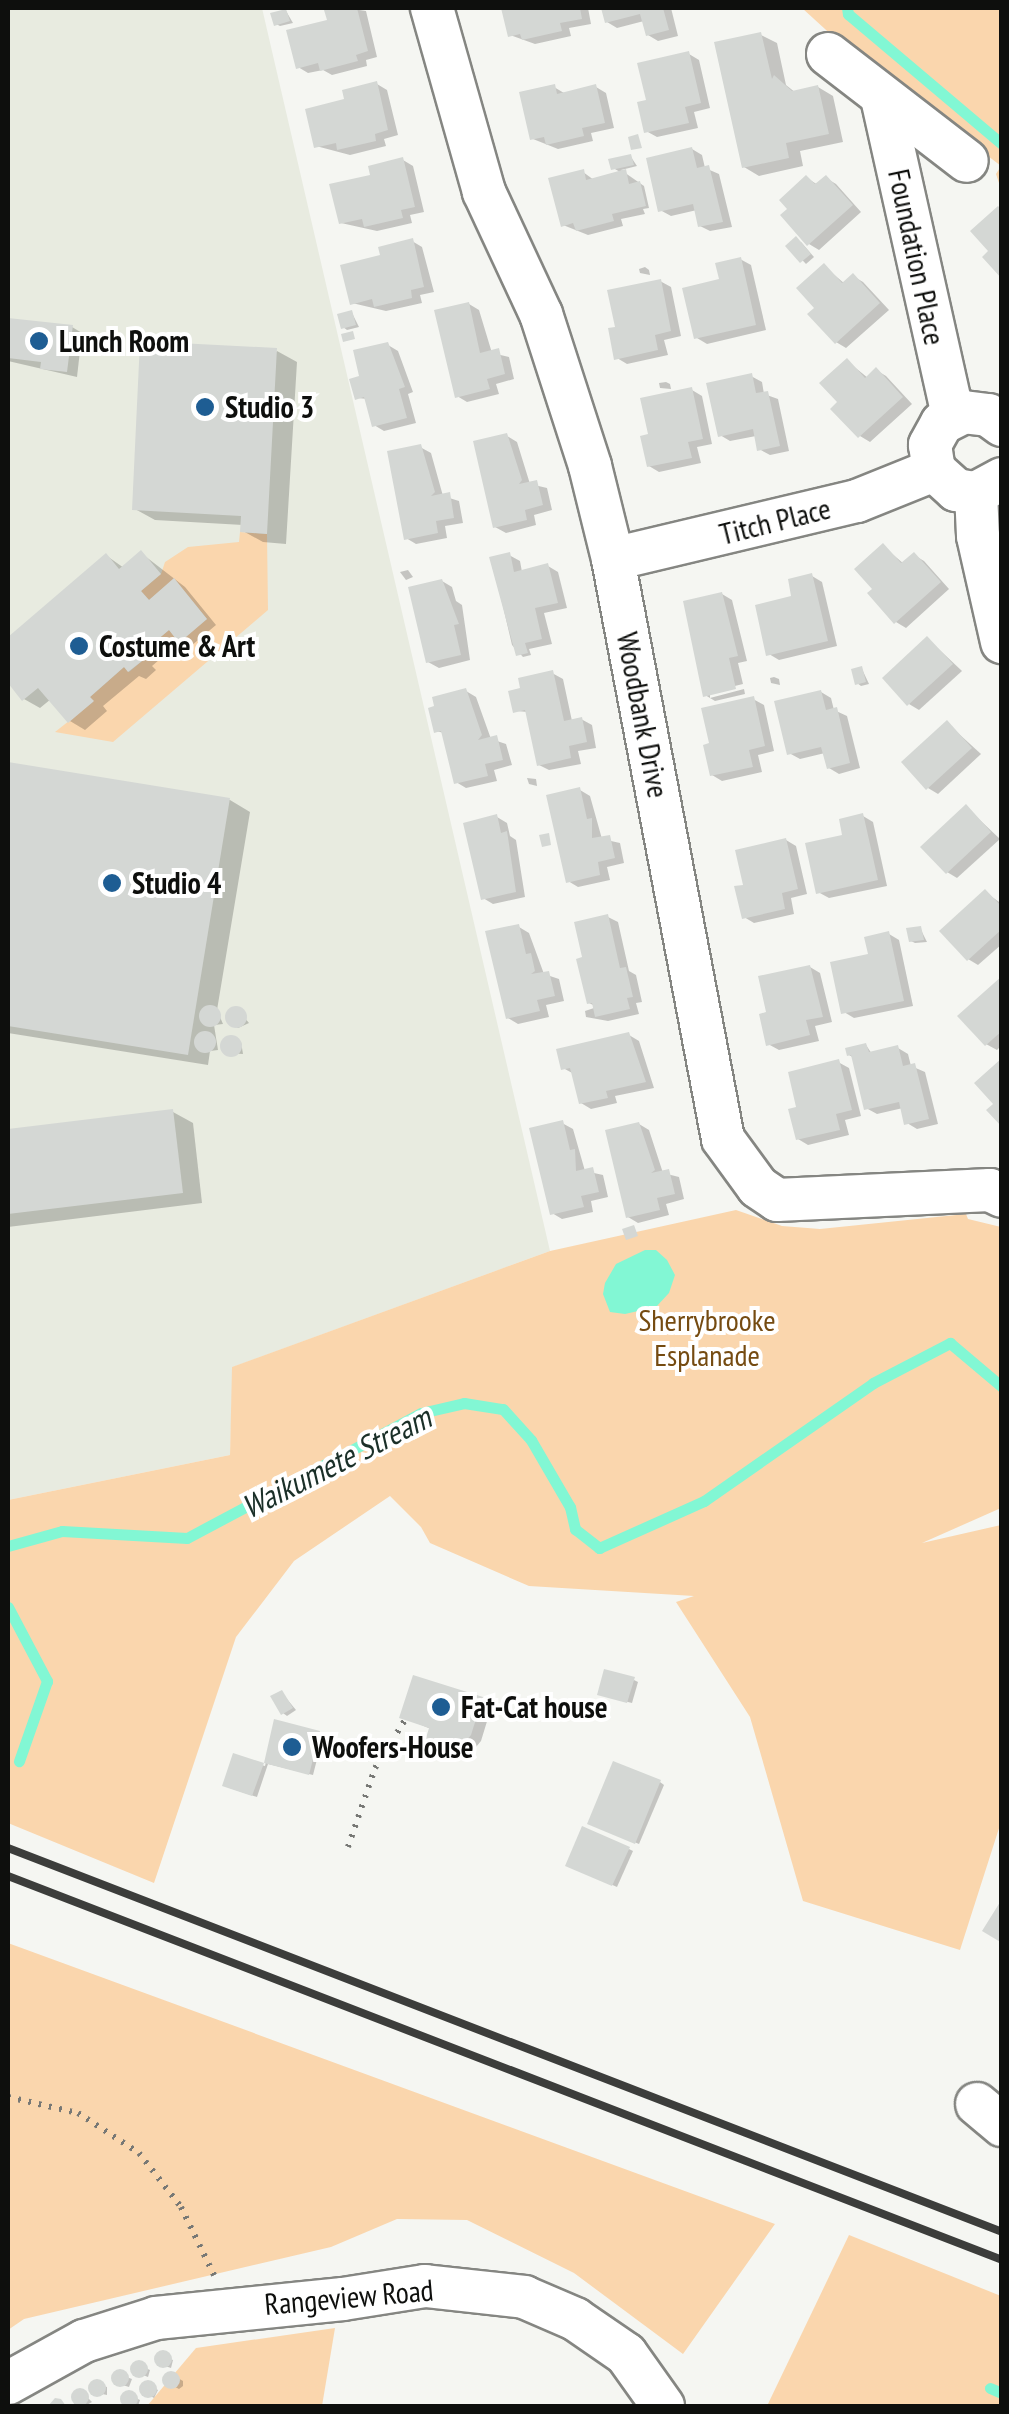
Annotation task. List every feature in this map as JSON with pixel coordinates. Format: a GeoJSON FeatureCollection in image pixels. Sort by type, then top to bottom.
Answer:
{"type":"FeatureCollection","features":[{"type":"Feature","properties":{"kind":"street","name":"Woodbank Drive"},"geometry":{"type":"LineString","coordinates":[[432,8],[484,192],[541,314],[564,378],[613,559],[712,1103],[722,1139],[736,1163],[758,1187],[777,1200],[998,1192]]}},
{"type":"Feature","properties":{"kind":"street","name":"Foundation Place"},"geometry":{"type":"LineString","coordinates":[[828,54],[967,160]]}},
{"type":"Feature","properties":{"kind":"street","name":"Foundation Place"},"geometry":{"type":"LineString","coordinates":[[882,98],[952,415]]}},
{"type":"Feature","properties":{"kind":"street"},"geometry":{"type":"LineString","coordinates":[[1002,426],[976,411],[952,415],[942,423],[930,446],[934,470],[947,486],[989,486],[978,536],[1002,642]]}},
{"type":"Feature","properties":{"kind":"street","name":"Titch Place"},"geometry":{"type":"LineString","coordinates":[[613,559],[857,500],[934,470]]}},
{"type":"Feature","properties":{"kind":"street","name":"Rangeview Road"},"geometry":{"type":"LineString","coordinates":[[8,2383],[84,2341],[156,2318],[343,2299],[424,2286],[524,2296],[575,2319],[626,2354],[663,2406]]}},
{"type":"Feature","properties":{"kind":"path"},"geometry":{"type":"LineString","coordinates":[[348,1847],[375,1768],[405,1720]]}},
{"type":"Feature","properties":{"kind":"path"},"geometry":{"type":"LineString","coordinates":[[8,2097],[78,2113],[139,2154],[181,2206],[229,2308]]}},
{"type":"Feature","properties":{"kind":"shaded area"},"geometry":{"type":"Polygon","coordinates":[[[8,8],[262,8],[550,1251],[233,1367],[230,1455],[8,1500],[8,8]]]}},
{"type":"Feature","properties":{"kind":"shaded area"},"geometry":{"type":"Polygon","coordinates":[[[645,1250],[656,1250],[667,1260],[675,1275],[669,1293],[656,1307],[625,1314],[610,1312],[603,1294],[605,1283],[616,1264],[645,1250]]]}},
{"type":"Feature","properties":{"kind":"green space"},"geometry":{"type":"Polygon","coordinates":[[[802,8],[1001,8],[1001,166],[837,40],[802,8]]]}},
{"type":"Feature","properties":{"kind":"green space"},"geometry":{"type":"Polygon","coordinates":[[[240,532],[267,534],[268,610],[113,742],[55,732],[93,702],[90,697],[124,667],[129,672],[142,661],[138,656],[169,630],[179,642],[207,619],[174,579],[149,600],[141,591],[161,574],[165,562],[188,547],[239,542],[240,532]]]}},
{"type":"Feature","properties":{"kind":"green space","name":"Sherrybrooke Esplanade"},"geometry":{"type":"Polygon","coordinates":[[[736,1210],[782,1226],[820,1229],[966,1214],[968,1219],[1001,1227],[1001,1508],[922,1543],[1001,1525],[1001,1822],[960,1950],[803,1901],[750,1717],[676,1602],[694,1596],[529,1586],[430,1543],[421,1527],[390,1496],[294,1561],[236,1637],[154,1883],[8,1823],[8,1500],[230,1455],[232,1367],[550,1251],[736,1210]]]}},
{"type":"Feature","properties":{"kind":"green space"},"geometry":{"type":"Polygon","coordinates":[[[8,1943],[775,2224],[683,2354],[574,2273],[467,2220],[397,2219],[331,2247],[24,2319],[8,2330],[8,1943]]]}},
{"type":"Feature","properties":{"kind":"green space"},"geometry":{"type":"Polygon","coordinates":[[[849,2235],[1001,2296],[1001,2406],[767,2406],[849,2235]]]}},
{"type":"Feature","properties":{"kind":"green space"},"geometry":{"type":"Polygon","coordinates":[[[335,2328],[322,2406],[147,2406],[196,2348],[335,2328]]]}},
{"type":"Feature","properties":{"kind":"building"},"geometry":{"type":"Polygon","coordinates":[[[357,8],[368,51],[356,55],[358,61],[320,71],[318,63],[296,69],[286,30],[327,20],[324,10],[357,8]]]}},
{"type":"Feature","properties":{"kind":"building"},"geometry":{"type":"Polygon","coordinates":[[[501,8],[580,8],[582,19],[560,23],[562,31],[522,40],[520,34],[508,37],[501,8]]]}},
{"type":"Feature","properties":{"kind":"building"},"geometry":{"type":"Polygon","coordinates":[[[601,8],[663,8],[669,30],[646,36],[640,14],[605,23],[601,8]]]}},
{"type":"Feature","properties":{"kind":"building"},"geometry":{"type":"Polygon","coordinates":[[[286,9],[290,21],[274,26],[270,13],[286,9]]]}},
{"type":"Feature","properties":{"kind":"building"},"geometry":{"type":"Polygon","coordinates":[[[761,32],[772,79],[774,75],[792,91],[818,85],[829,134],[786,143],[789,158],[742,168],[714,42],[761,32]]]}},
{"type":"Feature","properties":{"kind":"building"},"geometry":{"type":"Polygon","coordinates":[[[689,51],[701,103],[685,107],[689,123],[644,133],[637,102],[646,100],[637,63],[689,51]]]}},
{"type":"Feature","properties":{"kind":"building"},"geometry":{"type":"Polygon","coordinates":[[[377,81],[388,130],[375,134],[376,141],[337,150],[336,143],[314,148],[305,109],[344,99],[342,90],[377,81]]]}},
{"type":"Feature","properties":{"kind":"building"},"geometry":{"type":"Polygon","coordinates":[[[555,84],[557,94],[596,84],[605,123],[582,128],[584,136],[546,145],[544,137],[530,140],[519,92],[555,84]]]}},
{"type":"Feature","properties":{"kind":"building"},"geometry":{"type":"Polygon","coordinates":[[[638,134],[642,148],[631,150],[628,137],[638,134]]]}},
{"type":"Feature","properties":{"kind":"building"},"geometry":{"type":"Polygon","coordinates":[[[692,147],[697,168],[709,165],[723,222],[698,227],[693,204],[658,212],[646,158],[692,147]]]}},
{"type":"Feature","properties":{"kind":"building"},"geometry":{"type":"Polygon","coordinates":[[[631,154],[634,165],[611,170],[608,159],[631,154]]]}},
{"type":"Feature","properties":{"kind":"building"},"geometry":{"type":"Polygon","coordinates":[[[403,157],[415,207],[401,210],[403,218],[364,227],[362,219],[339,224],[329,184],[370,175],[368,166],[403,157]]]}},
{"type":"Feature","properties":{"kind":"building"},"geometry":{"type":"Polygon","coordinates":[[[584,169],[586,180],[626,169],[629,184],[640,181],[646,206],[612,214],[614,221],[576,231],[573,223],[561,227],[548,178],[584,169]]]}},
{"type":"Feature","properties":{"kind":"building"},"geometry":{"type":"Polygon","coordinates":[[[806,175],[815,184],[826,175],[853,205],[807,246],[780,215],[787,209],[779,200],[806,175]]]}},
{"type":"Feature","properties":{"kind":"building"},"geometry":{"type":"Polygon","coordinates":[[[998,206],[1002,210],[1002,279],[982,257],[988,251],[970,231],[998,206]]]}},
{"type":"Feature","properties":{"kind":"building"},"geometry":{"type":"Polygon","coordinates":[[[796,236],[811,254],[800,263],[785,246],[796,236]]]}},
{"type":"Feature","properties":{"kind":"building"},"geometry":{"type":"Polygon","coordinates":[[[413,238],[424,287],[411,290],[412,298],[374,307],[372,299],[350,305],[340,265],[380,255],[378,247],[413,238]]]}},
{"type":"Feature","properties":{"kind":"building"},"geometry":{"type":"Polygon","coordinates":[[[741,257],[756,325],[694,339],[682,288],[719,279],[715,263],[741,257]]]}},
{"type":"Feature","properties":{"kind":"building"},"geometry":{"type":"Polygon","coordinates":[[[824,263],[842,283],[853,273],[880,303],[835,344],[807,314],[814,308],[796,288],[824,263]]]}},
{"type":"Feature","properties":{"kind":"building"},"geometry":{"type":"Polygon","coordinates":[[[661,279],[671,331],[655,335],[658,350],[614,360],[608,328],[615,327],[607,290],[661,279]]]}},
{"type":"Feature","properties":{"kind":"building"},"geometry":{"type":"Polygon","coordinates":[[[469,302],[480,353],[499,348],[505,374],[487,379],[490,389],[455,398],[434,310],[469,302]]]}},
{"type":"Feature","properties":{"kind":"building"},"geometry":{"type":"Polygon","coordinates":[[[352,310],[356,325],[341,329],[337,314],[352,310]]]}},
{"type":"Feature","properties":{"kind":"building","name":"Lunch Room"},"geometry":{"type":"Polygon","coordinates":[[[8,318],[73,325],[67,372],[40,369],[41,362],[8,358],[8,318]]]}},
{"type":"Feature","properties":{"kind":"building"},"geometry":{"type":"Polygon","coordinates":[[[353,331],[355,339],[343,342],[341,334],[353,331]]]}},
{"type":"Feature","properties":{"kind":"building","name":"Studio 3"},"geometry":{"type":"Polygon","coordinates":[[[140,341],[277,348],[267,534],[240,532],[241,516],[132,510],[140,341]]]}},
{"type":"Feature","properties":{"kind":"building"},"geometry":{"type":"Polygon","coordinates":[[[388,342],[405,387],[399,389],[407,418],[372,427],[364,397],[355,400],[349,379],[359,376],[353,350],[388,342]]]}},
{"type":"Feature","properties":{"kind":"building"},"geometry":{"type":"Polygon","coordinates":[[[847,358],[865,378],[876,367],[903,397],[858,438],[830,409],[837,402],[819,383],[847,358]]]}},
{"type":"Feature","properties":{"kind":"building"},"geometry":{"type":"Polygon","coordinates":[[[752,373],[756,393],[768,391],[780,446],[757,451],[753,429],[718,437],[706,383],[752,373]]]}},
{"type":"Feature","properties":{"kind":"building"},"geometry":{"type":"Polygon","coordinates":[[[692,387],[703,439],[688,442],[692,458],[647,467],[640,436],[648,434],[640,398],[692,387]]]}},
{"type":"Feature","properties":{"kind":"building"},"geometry":{"type":"Polygon","coordinates":[[[507,433],[522,480],[519,484],[537,480],[543,505],[525,510],[527,520],[493,528],[473,441],[507,433]]]}},
{"type":"Feature","properties":{"kind":"building"},"geometry":{"type":"Polygon","coordinates":[[[421,444],[435,492],[431,496],[450,492],[454,518],[436,521],[438,533],[404,540],[387,451],[421,444]]]}},
{"type":"Feature","properties":{"kind":"building"},"geometry":{"type":"Polygon","coordinates":[[[883,543],[901,563],[914,552],[941,582],[894,624],[867,593],[872,589],[854,569],[883,543]]]}},
{"type":"Feature","properties":{"kind":"building","name":"Costume & Art"},"geometry":{"type":"Polygon","coordinates":[[[141,550],[161,574],[141,591],[149,600],[174,578],[207,619],[179,643],[169,630],[138,656],[142,661],[128,672],[124,667],[68,723],[38,688],[22,701],[8,683],[8,637],[106,553],[119,569],[141,550]]]}},
{"type":"Feature","properties":{"kind":"building"},"geometry":{"type":"Polygon","coordinates":[[[510,552],[514,572],[548,563],[558,603],[535,608],[542,639],[525,643],[528,653],[516,656],[489,557],[510,552]]]}},
{"type":"Feature","properties":{"kind":"building"},"geometry":{"type":"Polygon","coordinates":[[[812,573],[828,641],[766,656],[755,605],[791,596],[788,579],[812,573]]]}},
{"type":"Feature","properties":{"kind":"building"},"geometry":{"type":"Polygon","coordinates":[[[442,579],[459,624],[454,625],[461,655],[426,663],[408,587],[442,579]]]}},
{"type":"Feature","properties":{"kind":"building"},"geometry":{"type":"Polygon","coordinates":[[[722,592],[738,656],[729,658],[736,689],[703,697],[683,601],[722,592]]]}},
{"type":"Feature","properties":{"kind":"building"},"geometry":{"type":"Polygon","coordinates":[[[927,636],[953,664],[907,706],[882,678],[927,636]]]}},
{"type":"Feature","properties":{"kind":"building"},"geometry":{"type":"Polygon","coordinates":[[[862,666],[866,682],[855,685],[851,669],[862,666]]]}},
{"type":"Feature","properties":{"kind":"building"},"geometry":{"type":"Polygon","coordinates":[[[553,670],[564,721],[582,717],[587,742],[569,746],[571,758],[537,766],[525,710],[513,713],[508,691],[520,688],[518,678],[553,670]]]}},
{"type":"Feature","properties":{"kind":"building"},"geometry":{"type":"Polygon","coordinates":[[[466,688],[482,735],[478,740],[497,735],[503,760],[485,764],[488,776],[454,784],[441,731],[434,733],[428,708],[434,706],[432,697],[466,688]]]}},
{"type":"Feature","properties":{"kind":"building"},"geometry":{"type":"Polygon","coordinates":[[[821,690],[826,710],[837,707],[850,763],[827,769],[821,747],[787,755],[774,701],[821,690]]]}},
{"type":"Feature","properties":{"kind":"building"},"geometry":{"type":"Polygon","coordinates":[[[754,696],[765,746],[749,750],[753,767],[710,776],[703,745],[709,743],[701,708],[754,696]]]}},
{"type":"Feature","properties":{"kind":"building"},"geometry":{"type":"Polygon","coordinates":[[[947,720],[972,748],[926,790],[901,762],[947,720]]]}},
{"type":"Feature","properties":{"kind":"building","name":"Studio 4"},"geometry":{"type":"Polygon","coordinates":[[[8,762],[230,798],[188,1055],[8,1026],[8,762]]]}},
{"type":"Feature","properties":{"kind":"building"},"geometry":{"type":"Polygon","coordinates":[[[580,787],[587,819],[592,818],[592,838],[610,835],[615,858],[598,862],[600,875],[566,883],[546,795],[580,787]]]}},
{"type":"Feature","properties":{"kind":"building"},"geometry":{"type":"Polygon","coordinates":[[[966,804],[991,832],[946,874],[920,847],[966,804]]]}},
{"type":"Feature","properties":{"kind":"building"},"geometry":{"type":"Polygon","coordinates":[[[863,813],[878,880],[816,894],[805,843],[842,835],[839,819],[863,813]]]}},
{"type":"Feature","properties":{"kind":"building"},"geometry":{"type":"Polygon","coordinates":[[[497,814],[501,833],[507,831],[516,892],[481,900],[463,823],[497,814]]]}},
{"type":"Feature","properties":{"kind":"building"},"geometry":{"type":"Polygon","coordinates":[[[549,833],[551,845],[542,847],[539,835],[549,833]]]}},
{"type":"Feature","properties":{"kind":"building"},"geometry":{"type":"Polygon","coordinates":[[[786,838],[798,889],[782,893],[785,909],[742,919],[734,886],[743,885],[735,850],[786,838]]]}},
{"type":"Feature","properties":{"kind":"building"},"geometry":{"type":"Polygon","coordinates":[[[985,889],[1002,907],[1002,929],[967,961],[939,931],[985,889]]]}},
{"type":"Feature","properties":{"kind":"building"},"geometry":{"type":"Polygon","coordinates":[[[608,914],[620,968],[626,967],[633,997],[627,998],[630,1009],[595,1017],[592,1003],[587,1004],[576,959],[582,957],[574,922],[608,914]]]}},
{"type":"Feature","properties":{"kind":"building"},"geometry":{"type":"Polygon","coordinates":[[[519,924],[526,954],[531,953],[535,971],[531,974],[549,971],[555,996],[537,1000],[540,1011],[506,1019],[485,931],[519,924]]]}},
{"type":"Feature","properties":{"kind":"building"},"geometry":{"type":"Polygon","coordinates":[[[921,926],[924,940],[909,942],[906,928],[921,926]]]}},
{"type":"Feature","properties":{"kind":"building"},"geometry":{"type":"Polygon","coordinates":[[[889,931],[904,1001],[841,1014],[830,962],[868,954],[864,937],[889,931]]]}},
{"type":"Feature","properties":{"kind":"building"},"geometry":{"type":"Polygon","coordinates":[[[810,965],[823,1017],[806,1020],[810,1035],[766,1046],[759,1014],[766,1012],[758,976],[810,965]]]}},
{"type":"Feature","properties":{"kind":"building"},"geometry":{"type":"Polygon","coordinates":[[[1002,976],[1002,1031],[985,1046],[957,1016],[1002,976]]]}},
{"type":"Feature","properties":{"kind":"building"},"geometry":{"type":"Polygon","coordinates":[[[210,1005],[218,1008],[218,1024],[210,1027],[202,1024],[199,1016],[202,1008],[210,1005]]]}},
{"type":"Feature","properties":{"kind":"building"},"geometry":{"type":"Polygon","coordinates":[[[236,1006],[244,1009],[244,1025],[236,1028],[228,1025],[225,1017],[228,1009],[236,1006]]]}},
{"type":"Feature","properties":{"kind":"building"},"geometry":{"type":"Polygon","coordinates":[[[205,1031],[213,1034],[213,1050],[205,1053],[197,1050],[194,1042],[197,1034],[205,1031]]]}},
{"type":"Feature","properties":{"kind":"building"},"geometry":{"type":"Polygon","coordinates":[[[629,1032],[646,1082],[606,1091],[608,1098],[579,1104],[570,1068],[561,1070],[556,1049],[629,1032]]]}},
{"type":"Feature","properties":{"kind":"building"},"geometry":{"type":"Polygon","coordinates":[[[231,1035],[239,1038],[239,1054],[231,1057],[223,1054],[220,1046],[223,1038],[231,1035]]]}},
{"type":"Feature","properties":{"kind":"building"},"geometry":{"type":"Polygon","coordinates":[[[866,1043],[869,1052],[898,1045],[903,1066],[915,1063],[929,1119],[904,1125],[899,1102],[864,1110],[851,1055],[847,1056],[845,1048],[866,1043]]]}},
{"type":"Feature","properties":{"kind":"building"},"geometry":{"type":"Polygon","coordinates":[[[1002,1058],[1002,1127],[986,1110],[993,1104],[974,1083],[1002,1058]]]}},
{"type":"Feature","properties":{"kind":"building"},"geometry":{"type":"Polygon","coordinates":[[[839,1059],[852,1110],[836,1114],[840,1130],[796,1140],[788,1109],[796,1107],[788,1072],[839,1059]]]}},
{"type":"Feature","properties":{"kind":"building"},"geometry":{"type":"Polygon","coordinates":[[[173,1109],[183,1193],[8,1214],[8,1129],[173,1109]]]}},
{"type":"Feature","properties":{"kind":"building"},"geometry":{"type":"Polygon","coordinates":[[[563,1120],[570,1150],[575,1149],[576,1171],[593,1167],[599,1192],[581,1196],[584,1207],[550,1215],[529,1128],[563,1120]]]}},
{"type":"Feature","properties":{"kind":"building"},"geometry":{"type":"Polygon","coordinates":[[[639,1122],[655,1170],[651,1173],[669,1169],[675,1194],[657,1198],[660,1210],[626,1218],[605,1130],[639,1122]]]}},
{"type":"Feature","properties":{"kind":"building"},"geometry":{"type":"Polygon","coordinates":[[[634,1225],[638,1236],[626,1240],[622,1229],[634,1225]]]}},
{"type":"Feature","properties":{"kind":"building"},"geometry":{"type":"Polygon","coordinates":[[[604,1669],[635,1677],[627,1703],[597,1695],[604,1669]]]}},
{"type":"Feature","properties":{"kind":"building","name":"Fat-Cat house"},"geometry":{"type":"Polygon","coordinates":[[[413,1675],[483,1697],[471,1735],[455,1754],[424,1745],[429,1728],[399,1718],[413,1675]]]}},
{"type":"Feature","properties":{"kind":"building"},"geometry":{"type":"Polygon","coordinates":[[[282,1690],[293,1708],[281,1715],[270,1696],[282,1690]]]}},
{"type":"Feature","properties":{"kind":"building","name":"Woofers-House"},"geometry":{"type":"Polygon","coordinates":[[[274,1719],[320,1731],[309,1775],[264,1763],[274,1719]]]}},
{"type":"Feature","properties":{"kind":"building"},"geometry":{"type":"Polygon","coordinates":[[[233,1753],[264,1763],[252,1796],[222,1786],[233,1753]]]}},
{"type":"Feature","properties":{"kind":"building"},"geometry":{"type":"Polygon","coordinates":[[[613,1761],[661,1780],[635,1844],[587,1824],[613,1761]]]}},
{"type":"Feature","properties":{"kind":"building"},"geometry":{"type":"Polygon","coordinates":[[[582,1826],[630,1847],[612,1886],[565,1866],[582,1826]]]}},
{"type":"Feature","properties":{"kind":"building"},"geometry":{"type":"Polygon","coordinates":[[[1002,1899],[1002,1943],[982,1931],[1002,1899]]]}},
{"type":"Feature","properties":{"kind":"building"},"geometry":{"type":"Polygon","coordinates":[[[163,2350],[172,2359],[163,2368],[154,2359],[163,2350]]]}},
{"type":"Feature","properties":{"kind":"building"},"geometry":{"type":"Polygon","coordinates":[[[139,2360],[148,2369],[139,2378],[130,2369],[139,2360]]]}},
{"type":"Feature","properties":{"kind":"building"},"geometry":{"type":"Polygon","coordinates":[[[120,2369],[129,2378],[120,2387],[111,2378],[120,2369]]]}},
{"type":"Feature","properties":{"kind":"building"},"geometry":{"type":"Polygon","coordinates":[[[171,2371],[180,2380],[171,2389],[162,2380],[171,2371]]]}},
{"type":"Feature","properties":{"kind":"building"},"geometry":{"type":"Polygon","coordinates":[[[97,2379],[106,2388],[97,2397],[88,2388],[97,2379]]]}},
{"type":"Feature","properties":{"kind":"building"},"geometry":{"type":"Polygon","coordinates":[[[148,2380],[157,2389],[148,2398],[139,2389],[148,2380]]]}},
{"type":"Feature","properties":{"kind":"building"},"geometry":{"type":"Polygon","coordinates":[[[80,2388],[89,2397],[80,2406],[71,2397],[80,2388]]]}},
{"type":"Feature","properties":{"kind":"building"},"geometry":{"type":"Polygon","coordinates":[[[129,2390],[138,2399],[129,2408],[120,2399],[129,2390]]]}},
{"type":"Feature","properties":{"kind":"building"},"geometry":{"type":"Polygon","coordinates":[[[55,2398],[61,2399],[66,2406],[48,2406],[55,2398]]]}},
{"type":"Feature","properties":{"kind":"waterway"},"geometry":{"type":"LineString","coordinates":[[847,8],[848,14],[1002,144]]}},
{"type":"Feature","properties":{"kind":"waterway","name":"Waikumete Stream"},"geometry":{"type":"LineString","coordinates":[[8,1546],[62,1531],[187,1538],[421,1413],[464,1403],[503,1409],[531,1440],[570,1507],[575,1529],[599,1548],[704,1501],[873,1383],[950,1343],[1002,1387]]}},
{"type":"Feature","properties":{"kind":"waterway"},"geometry":{"type":"LineString","coordinates":[[8,1607],[47,1681],[19,1761]]}},
{"type":"Feature","properties":{"kind":"waterway"},"geometry":{"type":"LineString","coordinates":[[990,2388],[1002,2393]]}},
{"type":"Feature","properties":{"kind":"railway"},"geometry":{"type":"LineString","coordinates":[[8,1848],[1002,2232]]}},
{"type":"Feature","properties":{"kind":"railway"},"geometry":{"type":"LineString","coordinates":[[8,1876],[1002,2260]]}},
{"type":"Feature","properties":{"kind":"place","name":"Lunch Room"},"geometry":{"type":"Point","coordinates":[39,341]}},
{"type":"Feature","properties":{"kind":"place","name":"Studio 3"},"geometry":{"type":"Point","coordinates":[205,407]}},
{"type":"Feature","properties":{"kind":"place","name":"Costume & Art"},"geometry":{"type":"Point","coordinates":[79,646]}},
{"type":"Feature","properties":{"kind":"place","name":"Studio 4"},"geometry":{"type":"Point","coordinates":[112,883]}},
{"type":"Feature","properties":{"kind":"place","name":"Fat-Cat house"},"geometry":{"type":"Point","coordinates":[441,1707]}},
{"type":"Feature","properties":{"kind":"place","name":"Woofers-House"},"geometry":{"type":"Point","coordinates":[292,1747]}}]}
